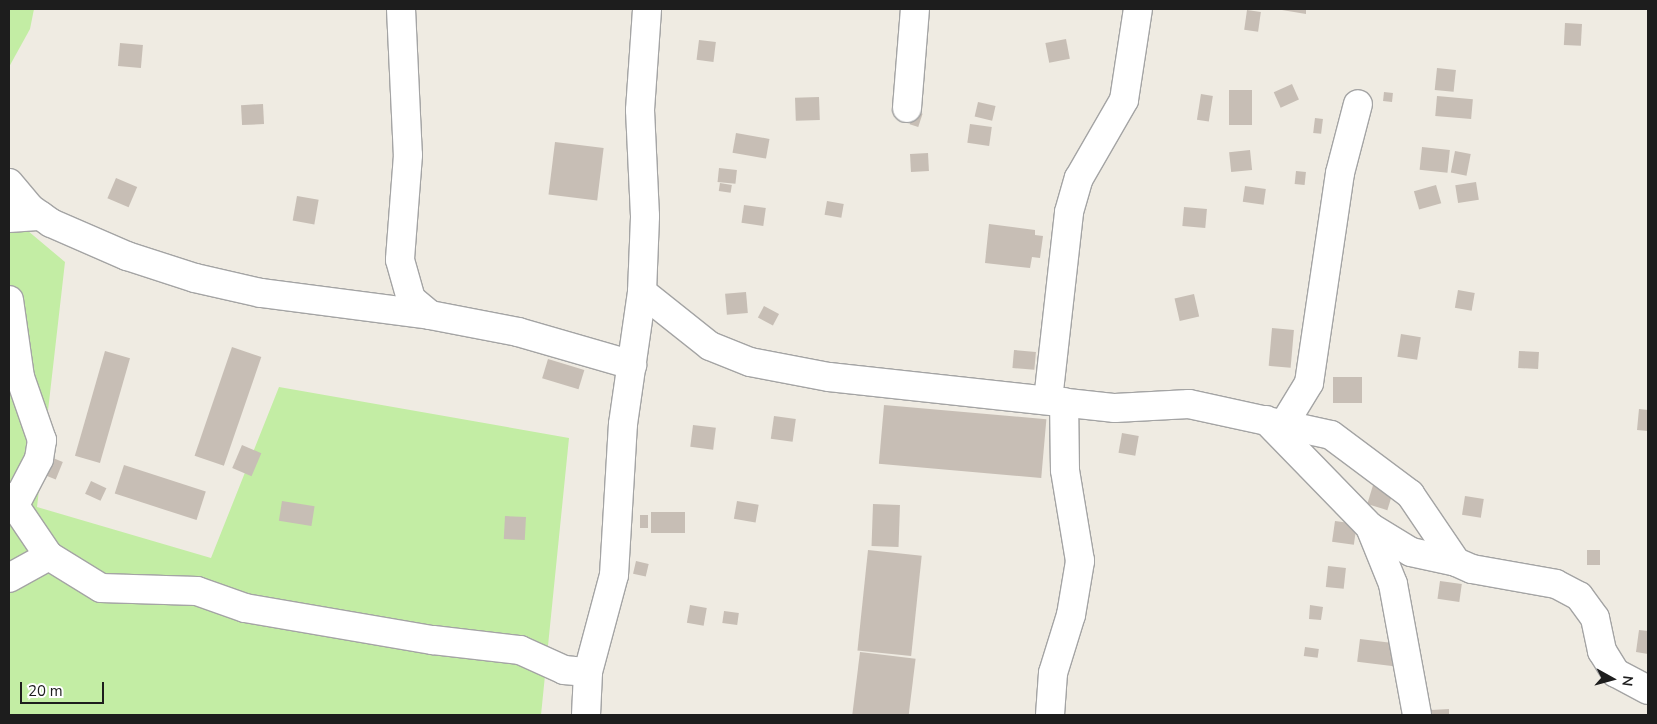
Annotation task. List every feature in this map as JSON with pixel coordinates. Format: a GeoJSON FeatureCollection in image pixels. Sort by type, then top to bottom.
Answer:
{"type":"FeatureCollection","features":[{"type":"Feature","properties":{"kind":"street"},"geometry":{"type":"LineString","coordinates":[[401,9],[408,155],[400,260],[411,299],[430,315]]}},
{"type":"Feature","properties":{"kind":"street"},"geometry":{"type":"LineString","coordinates":[[586,715],[588,672],[614,575],[623,424],[642,292],[645,216],[640,110],[647,9]]}},
{"type":"Feature","properties":{"kind":"street"},"geometry":{"type":"LineString","coordinates":[[907,108],[914,9]]}},
{"type":"Feature","properties":{"kind":"street"},"geometry":{"type":"LineString","coordinates":[[1050,715],[1053,673],[1072,615],[1080,561],[1056,401],[1069,212],[1079,178],[1124,100],[1138,9]]}},
{"type":"Feature","properties":{"kind":"street"},"geometry":{"type":"LineString","coordinates":[[1275,422],[1309,383],[1340,173],[1358,104]]}},
{"type":"Feature","properties":{"kind":"street"},"geometry":{"type":"LineString","coordinates":[[9,183],[41,216],[127,256],[195,278],[261,294],[430,315],[518,332],[632,365]]}},
{"type":"Feature","properties":{"kind":"street"},"geometry":{"type":"LineString","coordinates":[[9,218],[41,216]]}},
{"type":"Feature","properties":{"kind":"street"},"geometry":{"type":"LineString","coordinates":[[642,292],[710,346],[750,362],[829,377],[1116,408],[1189,404],[1331,435],[1391,476],[1410,494],[1456,562]]}},
{"type":"Feature","properties":{"kind":"street"},"geometry":{"type":"LineString","coordinates":[[9,300],[20,377],[42,440],[39,459],[12,500],[49,556],[101,588],[197,592],[245,608],[433,640],[520,650],[564,670],[588,672]]}},
{"type":"Feature","properties":{"kind":"street"},"geometry":{"type":"LineString","coordinates":[[1275,422],[1370,527],[1410,552],[1456,562],[1472,570],[1556,584],[1579,596],[1595,618],[1602,651],[1616,673],[1648,690]]}},
{"type":"Feature","properties":{"kind":"street"},"geometry":{"type":"LineString","coordinates":[[1370,527],[1393,584],[1417,715]]}},
{"type":"Feature","properties":{"kind":"street"},"geometry":{"type":"LineString","coordinates":[[9,578],[49,556]]}},
{"type":"Feature","properties":{"kind":"green space"},"geometry":{"type":"Polygon","coordinates":[[[9,9],[34,9],[30,29],[9,67],[9,9]]]}},
{"type":"Feature","properties":{"kind":"green space"},"geometry":{"type":"Polygon","coordinates":[[[9,215],[65,262],[37,507],[211,558],[279,387],[569,438],[541,715],[9,715],[9,215]]]}},
{"type":"Feature","properties":{"kind":"building"},"geometry":{"type":"Polygon","coordinates":[[[1276,9],[1306,9],[1306,14],[1276,9]]]}},
{"type":"Feature","properties":{"kind":"building"},"geometry":{"type":"Polygon","coordinates":[[[1247,10],[1261,12],[1258,32],[1244,30],[1247,10]]]}},
{"type":"Feature","properties":{"kind":"building"},"geometry":{"type":"Polygon","coordinates":[[[1565,23],[1582,24],[1581,46],[1564,45],[1565,23]]]}},
{"type":"Feature","properties":{"kind":"building"},"geometry":{"type":"Polygon","coordinates":[[[1066,39],[1070,59],[1049,63],[1045,43],[1066,39]]]}},
{"type":"Feature","properties":{"kind":"building"},"geometry":{"type":"Polygon","coordinates":[[[699,40],[716,42],[713,62],[697,60],[699,40]]]}},
{"type":"Feature","properties":{"kind":"building"},"geometry":{"type":"Polygon","coordinates":[[[120,43],[143,45],[141,68],[118,66],[120,43]]]}},
{"type":"Feature","properties":{"kind":"building"},"geometry":{"type":"Polygon","coordinates":[[[1437,68],[1456,70],[1454,92],[1435,90],[1437,68]]]}},
{"type":"Feature","properties":{"kind":"building"},"geometry":{"type":"Polygon","coordinates":[[[1292,84],[1299,100],[1281,108],[1274,92],[1292,84]]]}},
{"type":"Feature","properties":{"kind":"building"},"geometry":{"type":"Polygon","coordinates":[[[1229,90],[1252,90],[1252,125],[1229,125],[1229,90]]]}},
{"type":"Feature","properties":{"kind":"building"},"geometry":{"type":"Polygon","coordinates":[[[1384,92],[1393,93],[1392,102],[1383,101],[1384,92]]]}},
{"type":"Feature","properties":{"kind":"building"},"geometry":{"type":"Polygon","coordinates":[[[1201,94],[1213,96],[1209,122],[1197,120],[1201,94]]]}},
{"type":"Feature","properties":{"kind":"building"},"geometry":{"type":"Polygon","coordinates":[[[1437,96],[1473,99],[1471,119],[1435,116],[1437,96]]]}},
{"type":"Feature","properties":{"kind":"building"},"geometry":{"type":"Polygon","coordinates":[[[819,97],[820,120],[796,121],[795,98],[819,97]]]}},
{"type":"Feature","properties":{"kind":"building"},"geometry":{"type":"Polygon","coordinates":[[[978,102],[996,106],[992,121],[975,117],[978,102]]]}},
{"type":"Feature","properties":{"kind":"building"},"geometry":{"type":"Polygon","coordinates":[[[263,104],[264,124],[242,125],[241,105],[263,104]]]}},
{"type":"Feature","properties":{"kind":"building"},"geometry":{"type":"Polygon","coordinates":[[[914,111],[923,114],[918,127],[910,124],[914,111]]]}},
{"type":"Feature","properties":{"kind":"building"},"geometry":{"type":"Polygon","coordinates":[[[1315,118],[1323,119],[1321,134],[1313,133],[1315,118]]]}},
{"type":"Feature","properties":{"kind":"building"},"geometry":{"type":"Polygon","coordinates":[[[970,124],[992,127],[989,146],[967,143],[970,124]]]}},
{"type":"Feature","properties":{"kind":"building"},"geometry":{"type":"Polygon","coordinates":[[[736,133],[769,139],[766,159],[733,153],[736,133]]]}},
{"type":"Feature","properties":{"kind":"building"},"geometry":{"type":"Polygon","coordinates":[[[555,142],[604,148],[597,201],[549,195],[555,142]]]}},
{"type":"Feature","properties":{"kind":"building"},"geometry":{"type":"Polygon","coordinates":[[[1422,147],[1450,150],[1447,173],[1420,170],[1422,147]]]}},
{"type":"Feature","properties":{"kind":"building"},"geometry":{"type":"Polygon","coordinates":[[[1250,150],[1252,170],[1231,172],[1229,152],[1250,150]]]}},
{"type":"Feature","properties":{"kind":"building"},"geometry":{"type":"Polygon","coordinates":[[[1455,151],[1471,154],[1467,176],[1451,173],[1455,151]]]}},
{"type":"Feature","properties":{"kind":"building"},"geometry":{"type":"Polygon","coordinates":[[[928,153],[929,171],[911,172],[910,154],[928,153]]]}},
{"type":"Feature","properties":{"kind":"building"},"geometry":{"type":"Polygon","coordinates":[[[719,168],[737,170],[735,184],[718,182],[719,168]]]}},
{"type":"Feature","properties":{"kind":"building"},"geometry":{"type":"Polygon","coordinates":[[[1296,171],[1306,172],[1305,185],[1295,184],[1296,171]]]}},
{"type":"Feature","properties":{"kind":"building"},"geometry":{"type":"Polygon","coordinates":[[[116,178],[137,187],[129,207],[107,198],[116,178]]]}},
{"type":"Feature","properties":{"kind":"building"},"geometry":{"type":"Polygon","coordinates":[[[1476,182],[1479,200],[1458,203],[1455,185],[1476,182]]]}},
{"type":"Feature","properties":{"kind":"building"},"geometry":{"type":"Polygon","coordinates":[[[720,183],[732,185],[731,193],[719,191],[720,183]]]}},
{"type":"Feature","properties":{"kind":"building"},"geometry":{"type":"Polygon","coordinates":[[[1436,185],[1441,203],[1419,210],[1414,191],[1436,185]]]}},
{"type":"Feature","properties":{"kind":"building"},"geometry":{"type":"Polygon","coordinates":[[[1245,186],[1266,189],[1264,205],[1243,202],[1245,186]]]}},
{"type":"Feature","properties":{"kind":"building"},"geometry":{"type":"Polygon","coordinates":[[[297,196],[319,200],[314,224],[293,221],[297,196]]]}},
{"type":"Feature","properties":{"kind":"building"},"geometry":{"type":"Polygon","coordinates":[[[827,201],[844,204],[841,218],[825,215],[827,201]]]}},
{"type":"Feature","properties":{"kind":"building"},"geometry":{"type":"Polygon","coordinates":[[[744,205],[766,208],[763,226],[741,223],[744,205]]]}},
{"type":"Feature","properties":{"kind":"building"},"geometry":{"type":"Polygon","coordinates":[[[1184,207],[1207,209],[1205,228],[1182,226],[1184,207]]]}},
{"type":"Feature","properties":{"kind":"building"},"geometry":{"type":"Polygon","coordinates":[[[989,224],[1035,230],[1035,235],[1043,236],[1040,258],[1032,257],[1030,268],[985,263],[989,224]]]}},
{"type":"Feature","properties":{"kind":"building"},"geometry":{"type":"Polygon","coordinates":[[[1458,290],[1475,293],[1472,311],[1455,308],[1458,290]]]}},
{"type":"Feature","properties":{"kind":"building"},"geometry":{"type":"Polygon","coordinates":[[[746,292],[748,313],[727,315],[725,294],[746,292]]]}},
{"type":"Feature","properties":{"kind":"building"},"geometry":{"type":"Polygon","coordinates":[[[1194,294],[1199,316],[1180,321],[1175,298],[1194,294]]]}},
{"type":"Feature","properties":{"kind":"building"},"geometry":{"type":"Polygon","coordinates":[[[764,306],[779,314],[773,325],[758,317],[764,306]]]}},
{"type":"Feature","properties":{"kind":"building"},"geometry":{"type":"Polygon","coordinates":[[[1272,328],[1294,330],[1291,368],[1269,366],[1272,328]]]}},
{"type":"Feature","properties":{"kind":"building"},"geometry":{"type":"Polygon","coordinates":[[[1401,334],[1421,337],[1417,360],[1397,357],[1401,334]]]}},
{"type":"Feature","properties":{"kind":"building"},"geometry":{"type":"Polygon","coordinates":[[[232,347],[261,357],[224,466],[195,456],[232,347]]]}},
{"type":"Feature","properties":{"kind":"building"},"geometry":{"type":"Polygon","coordinates":[[[1014,350],[1036,352],[1034,370],[1012,368],[1014,350]]]}},
{"type":"Feature","properties":{"kind":"building"},"geometry":{"type":"Polygon","coordinates":[[[105,351],[130,358],[100,463],[75,456],[105,351]]]}},
{"type":"Feature","properties":{"kind":"building"},"geometry":{"type":"Polygon","coordinates":[[[1519,351],[1539,352],[1538,369],[1518,368],[1519,351]]]}},
{"type":"Feature","properties":{"kind":"building"},"geometry":{"type":"Polygon","coordinates":[[[548,359],[584,370],[578,389],[542,378],[548,359]]]}},
{"type":"Feature","properties":{"kind":"building"},"geometry":{"type":"Polygon","coordinates":[[[1333,377],[1362,377],[1362,403],[1333,403],[1333,377]]]}},
{"type":"Feature","properties":{"kind":"building"},"geometry":{"type":"Polygon","coordinates":[[[884,405],[1046,419],[1041,478],[879,464],[884,405]]]}},
{"type":"Feature","properties":{"kind":"building"},"geometry":{"type":"Polygon","coordinates":[[[1639,409],[1648,410],[1648,431],[1637,430],[1639,409]]]}},
{"type":"Feature","properties":{"kind":"building"},"geometry":{"type":"Polygon","coordinates":[[[774,416],[796,419],[793,442],[771,439],[774,416]]]}},
{"type":"Feature","properties":{"kind":"building"},"geometry":{"type":"Polygon","coordinates":[[[693,425],[716,428],[713,450],[690,447],[693,425]]]}},
{"type":"Feature","properties":{"kind":"building"},"geometry":{"type":"Polygon","coordinates":[[[1122,433],[1139,436],[1135,456],[1119,453],[1122,433]]]}},
{"type":"Feature","properties":{"kind":"building"},"geometry":{"type":"Polygon","coordinates":[[[242,445],[261,453],[252,476],[232,468],[242,445]]]}},
{"type":"Feature","properties":{"kind":"building"},"geometry":{"type":"Polygon","coordinates":[[[48,456],[63,462],[56,480],[41,474],[48,456]]]}},
{"type":"Feature","properties":{"kind":"building"},"geometry":{"type":"Polygon","coordinates":[[[124,465],[206,492],[197,520],[115,494],[124,465]]]}},
{"type":"Feature","properties":{"kind":"building"},"geometry":{"type":"Polygon","coordinates":[[[91,481],[106,488],[100,501],[85,494],[91,481]]]}},
{"type":"Feature","properties":{"kind":"building"},"geometry":{"type":"Polygon","coordinates":[[[1374,482],[1394,488],[1387,510],[1367,504],[1374,482]]]}},
{"type":"Feature","properties":{"kind":"building"},"geometry":{"type":"Polygon","coordinates":[[[1465,496],[1484,499],[1481,518],[1462,515],[1465,496]]]}},
{"type":"Feature","properties":{"kind":"building"},"geometry":{"type":"Polygon","coordinates":[[[282,501],[315,506],[311,526],[279,521],[282,501]]]}},
{"type":"Feature","properties":{"kind":"building"},"geometry":{"type":"Polygon","coordinates":[[[737,501],[759,505],[756,523],[734,519],[737,501]]]}},
{"type":"Feature","properties":{"kind":"building"},"geometry":{"type":"Polygon","coordinates":[[[873,504],[900,505],[899,547],[872,546],[873,504]]]}},
{"type":"Feature","properties":{"kind":"building"},"geometry":{"type":"Polygon","coordinates":[[[651,512],[685,512],[685,533],[651,533],[651,512]]]}},
{"type":"Feature","properties":{"kind":"building"},"geometry":{"type":"Polygon","coordinates":[[[640,515],[648,515],[648,528],[640,528],[640,515]]]}},
{"type":"Feature","properties":{"kind":"building"},"geometry":{"type":"Polygon","coordinates":[[[505,516],[526,517],[525,540],[504,539],[505,516]]]}},
{"type":"Feature","properties":{"kind":"building"},"geometry":{"type":"Polygon","coordinates":[[[1335,521],[1357,524],[1354,545],[1332,542],[1335,521]]]}},
{"type":"Feature","properties":{"kind":"building"},"geometry":{"type":"Polygon","coordinates":[[[868,550],[922,556],[911,656],[857,650],[868,550]]]}},
{"type":"Feature","properties":{"kind":"building"},"geometry":{"type":"Polygon","coordinates":[[[1587,550],[1600,550],[1600,565],[1587,565],[1587,550]]]}},
{"type":"Feature","properties":{"kind":"building"},"geometry":{"type":"Polygon","coordinates":[[[636,561],[649,564],[646,577],[633,574],[636,561]]]}},
{"type":"Feature","properties":{"kind":"building"},"geometry":{"type":"Polygon","coordinates":[[[1328,566],[1346,568],[1344,589],[1326,587],[1328,566]]]}},
{"type":"Feature","properties":{"kind":"building"},"geometry":{"type":"Polygon","coordinates":[[[1440,581],[1462,584],[1459,602],[1437,599],[1440,581]]]}},
{"type":"Feature","properties":{"kind":"building"},"geometry":{"type":"Polygon","coordinates":[[[690,605],[707,608],[704,626],[687,623],[690,605]]]}},
{"type":"Feature","properties":{"kind":"building"},"geometry":{"type":"Polygon","coordinates":[[[1310,605],[1323,607],[1321,620],[1309,619],[1310,605]]]}},
{"type":"Feature","properties":{"kind":"building"},"geometry":{"type":"Polygon","coordinates":[[[724,611],[739,613],[737,625],[722,623],[724,611]]]}},
{"type":"Feature","properties":{"kind":"building"},"geometry":{"type":"Polygon","coordinates":[[[1639,630],[1648,631],[1648,654],[1636,652],[1639,630]]]}},
{"type":"Feature","properties":{"kind":"building"},"geometry":{"type":"Polygon","coordinates":[[[1360,639],[1399,644],[1396,667],[1357,662],[1360,639]]]}},
{"type":"Feature","properties":{"kind":"building"},"geometry":{"type":"Polygon","coordinates":[[[1305,647],[1319,649],[1318,658],[1304,656],[1305,647]]]}},
{"type":"Feature","properties":{"kind":"building"},"geometry":{"type":"Polygon","coordinates":[[[860,652],[916,659],[909,715],[852,715],[860,652]]]}},
{"type":"Feature","properties":{"kind":"building"},"geometry":{"type":"Polygon","coordinates":[[[1449,709],[1449,715],[1431,715],[1431,710],[1449,709]]]}}]}
